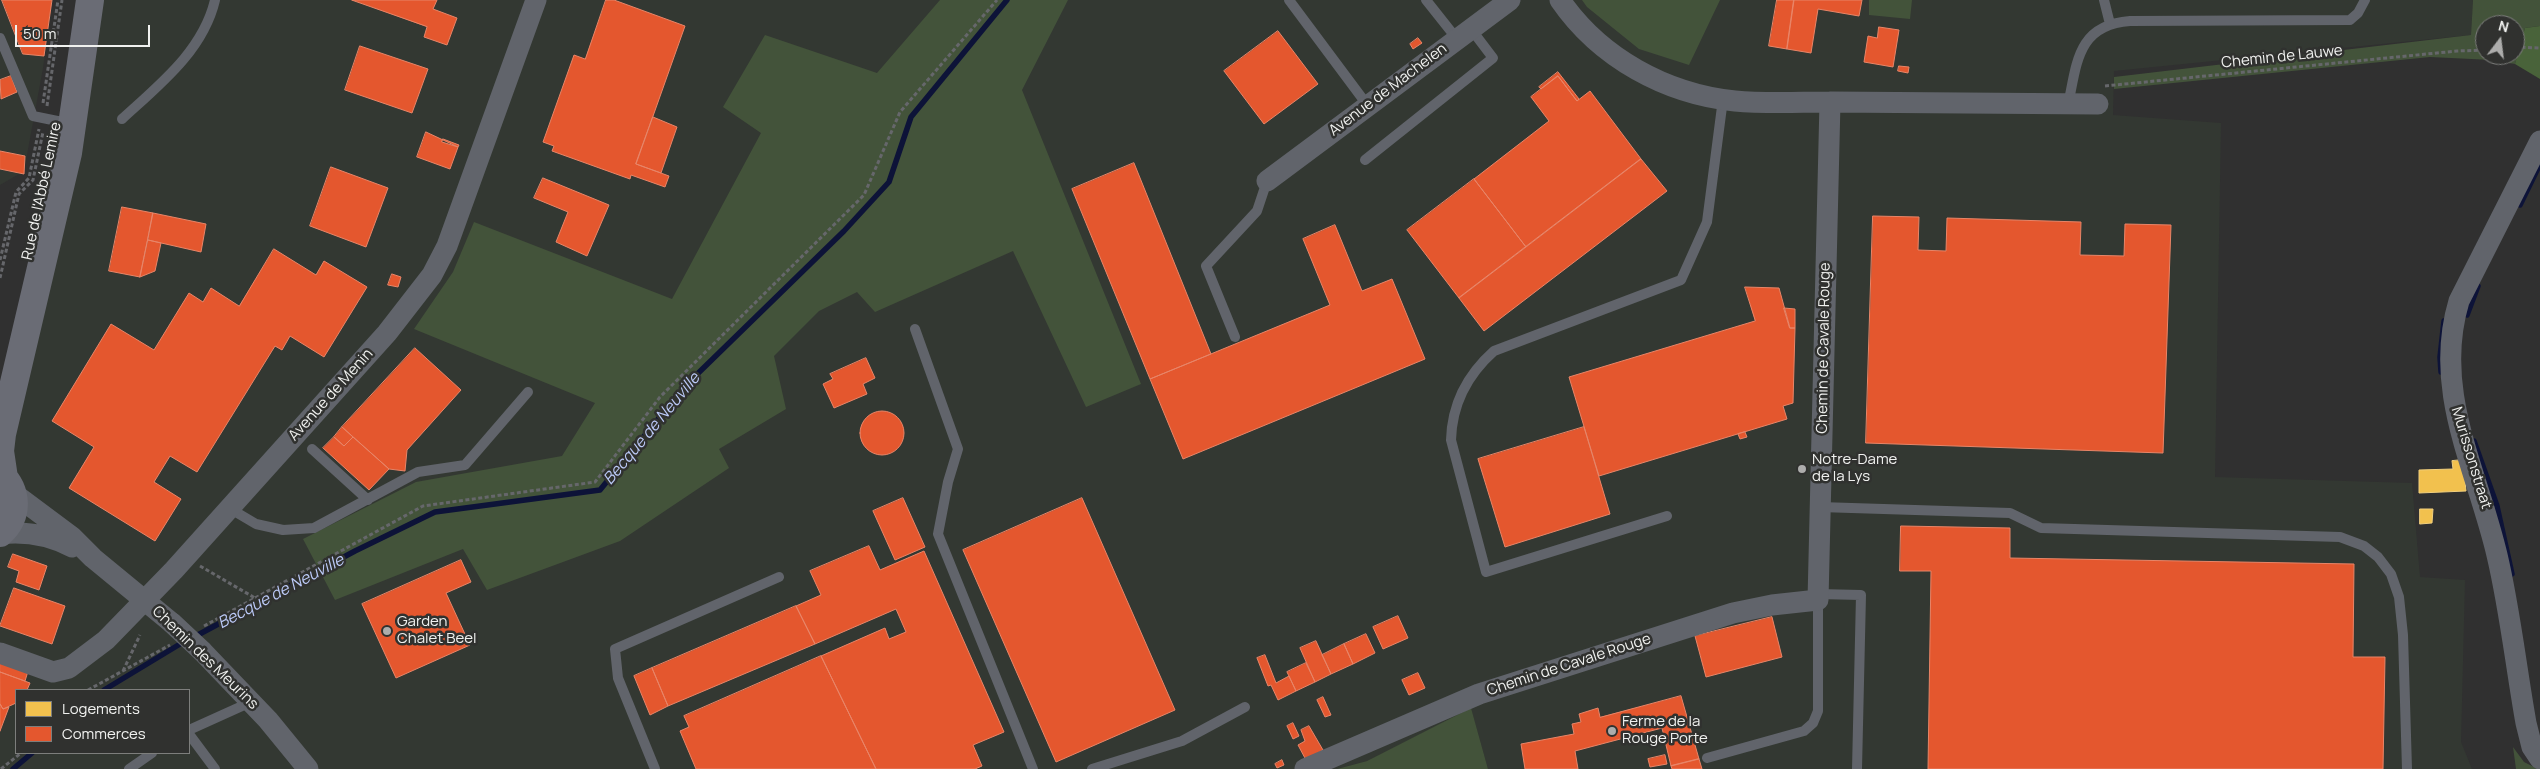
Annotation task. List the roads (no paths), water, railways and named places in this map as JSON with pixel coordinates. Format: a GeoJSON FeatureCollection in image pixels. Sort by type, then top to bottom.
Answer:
{"type":"FeatureCollection","features":[{"type":"Feature","properties":{"kind":"main road","name":"Rue de l'Abbé Lemire"},"geometry":{"type":"LineString","coordinates":[[0,534],[12,516],[14,505],[6,482],[0,451],[2,434],[59,195],[58,121],[73,0]]}},
{"type":"Feature","properties":{"kind":"main road","name":"Rue de l'Abbé Lemire"},"geometry":{"type":"LineString","coordinates":[[0,381],[58,121],[90,0]]}},
{"type":"Feature","properties":{"kind":"street","name":"Avenue de Menin"},"geometry":{"type":"LineString","coordinates":[[0,653],[53,672],[69,668],[106,640],[185,557],[387,333],[432,275],[454,228],[536,0]]}},
{"type":"Feature","properties":{"kind":"street","name":"Avenue de Machelen"},"geometry":{"type":"LineString","coordinates":[[1267,181],[1510,0]]}},
{"type":"Feature","properties":{"kind":"street"},"geometry":{"type":"LineString","coordinates":[[1560,0],[1590,35],[1626,64],[1674,87],[1723,100],[1752,102],[2098,104]]}},
{"type":"Feature","properties":{"kind":"street","name":"Chemin de Cavale Rouge"},"geometry":{"type":"LineString","coordinates":[[1310,767],[1445,707],[1496,688],[1733,613],[1818,597],[1830,102]]}},
{"type":"Feature","properties":{"kind":"street","name":"Murissonstraat"},"geometry":{"type":"LineString","coordinates":[[2540,141],[2459,301],[2452,328],[2449,361],[2460,431],[2487,513],[2498,557],[2526,723],[2532,747],[2540,759]]}},
{"type":"Feature","properties":{"kind":"street","name":"Chemin des Meurins"},"geometry":{"type":"LineString","coordinates":[[6,482],[72,537],[93,558],[144,599],[172,634],[202,651],[251,702],[308,769]]}},
{"type":"Feature","properties":{"kind":"street","name":"Chemin des Meurins"},"geometry":{"type":"LineString","coordinates":[[0,534],[23,533],[41,535],[93,558]]}},
{"type":"Feature","properties":{"kind":"lane"},"geometry":{"type":"LineString","coordinates":[[122,119],[180,64],[203,31],[212,14],[215,0]]}},
{"type":"Feature","properties":{"kind":"lane"},"geometry":{"type":"LineString","coordinates":[[1289,0],[1368,106]]}},
{"type":"Feature","properties":{"kind":"lane"},"geometry":{"type":"LineString","coordinates":[[1365,160],[1493,58],[1426,0]]}},
{"type":"Feature","properties":{"kind":"lane"},"geometry":{"type":"LineString","coordinates":[[2104,0],[2110,24]]}},
{"type":"Feature","properties":{"kind":"lane"},"geometry":{"type":"LineString","coordinates":[[2068,105],[2080,51],[2096,31],[2110,24],[2130,21],[2350,20],[2358,13],[2365,0]]}},
{"type":"Feature","properties":{"kind":"lane"},"geometry":{"type":"LineString","coordinates":[[0,38],[33,116],[58,121]]}},
{"type":"Feature","properties":{"kind":"lane"},"geometry":{"type":"LineString","coordinates":[[1667,516],[1486,572],[1451,440],[1452,424],[1456,403],[1465,384],[1482,361],[1494,351],[1680,280],[1707,222],[1723,100]]}},
{"type":"Feature","properties":{"kind":"lane"},"geometry":{"type":"LineString","coordinates":[[1236,337],[1206,266],[1257,211],[1267,181]]}},
{"type":"Feature","properties":{"kind":"lane"},"geometry":{"type":"LineString","coordinates":[[915,329],[958,448],[948,482],[938,534],[1034,769]]}},
{"type":"Feature","properties":{"kind":"lane"},"geometry":{"type":"LineString","coordinates":[[229,508],[256,524],[283,530],[314,528],[418,472],[465,465],[528,392]]}},
{"type":"Feature","properties":{"kind":"lane"},"geometry":{"type":"LineString","coordinates":[[312,448],[368,500]]}},
{"type":"Feature","properties":{"kind":"lane"},"geometry":{"type":"LineString","coordinates":[[1820,507],[2010,513],[2041,528],[2340,537],[2364,546],[2378,557],[2391,574],[2399,597],[2403,636],[2407,769]]}},
{"type":"Feature","properties":{"kind":"lane"},"geometry":{"type":"LineString","coordinates":[[655,769],[618,678],[615,649],[779,577]]}},
{"type":"Feature","properties":{"kind":"lane"},"geometry":{"type":"LineString","coordinates":[[1706,758],[1804,731],[1813,724],[1818,711],[1818,597],[1861,595],[1856,769]]}},
{"type":"Feature","properties":{"kind":"lane"},"geometry":{"type":"LineString","coordinates":[[190,730],[251,702]]}},
{"type":"Feature","properties":{"kind":"lane"},"geometry":{"type":"LineString","coordinates":[[1092,769],[1182,741],[1245,707]]}},
{"type":"Feature","properties":{"kind":"lane"},"geometry":{"type":"LineString","coordinates":[[190,735],[215,769]]}},
{"type":"Feature","properties":{"kind":"lane"},"geometry":{"type":"LineString","coordinates":[[129,769],[151,754]]}},
{"type":"Feature","properties":{"kind":"waterway","name":"Becque de Neuville"},"geometry":{"type":"LineString","coordinates":[[194,637],[355,551],[435,512],[600,490],[686,385],[844,231],[889,182],[911,117],[1007,0]]}},
{"type":"Feature","properties":{"kind":"waterway"},"geometry":{"type":"LineString","coordinates":[[2520,205],[2539,166]]}},
{"type":"Feature","properties":{"kind":"waterway"},"geometry":{"type":"LineString","coordinates":[[2467,315],[2478,286]]}},
{"type":"Feature","properties":{"kind":"waterway"},"geometry":{"type":"LineString","coordinates":[[2441,372],[2440,357],[2444,321]]}},
{"type":"Feature","properties":{"kind":"waterway"},"geometry":{"type":"LineString","coordinates":[[2474,441],[2497,506],[2512,574]]}},
{"type":"Feature","properties":{"kind":"waterway","name":"Becque de Neuville"},"geometry":{"type":"LineString","coordinates":[[106,689],[185,641]]}},
{"type":"Feature","properties":{"kind":"waterway","name":"Becque de Neuville"},"geometry":{"type":"LineString","coordinates":[[13,769],[31,754]]}},
{"type":"Feature","properties":{"kind":"place","name":"Notre-Dame de la Lys"},"geometry":{"type":"Point","coordinates":[1802,469]}},
{"type":"Feature","properties":{"kind":"place","name":"Garden Chalet Beel"},"geometry":{"type":"Point","coordinates":[387,631]}},
{"type":"Feature","properties":{"kind":"place","name":"Ferme de la Rouge Porte"},"geometry":{"type":"Point","coordinates":[1612,731]}}]}
